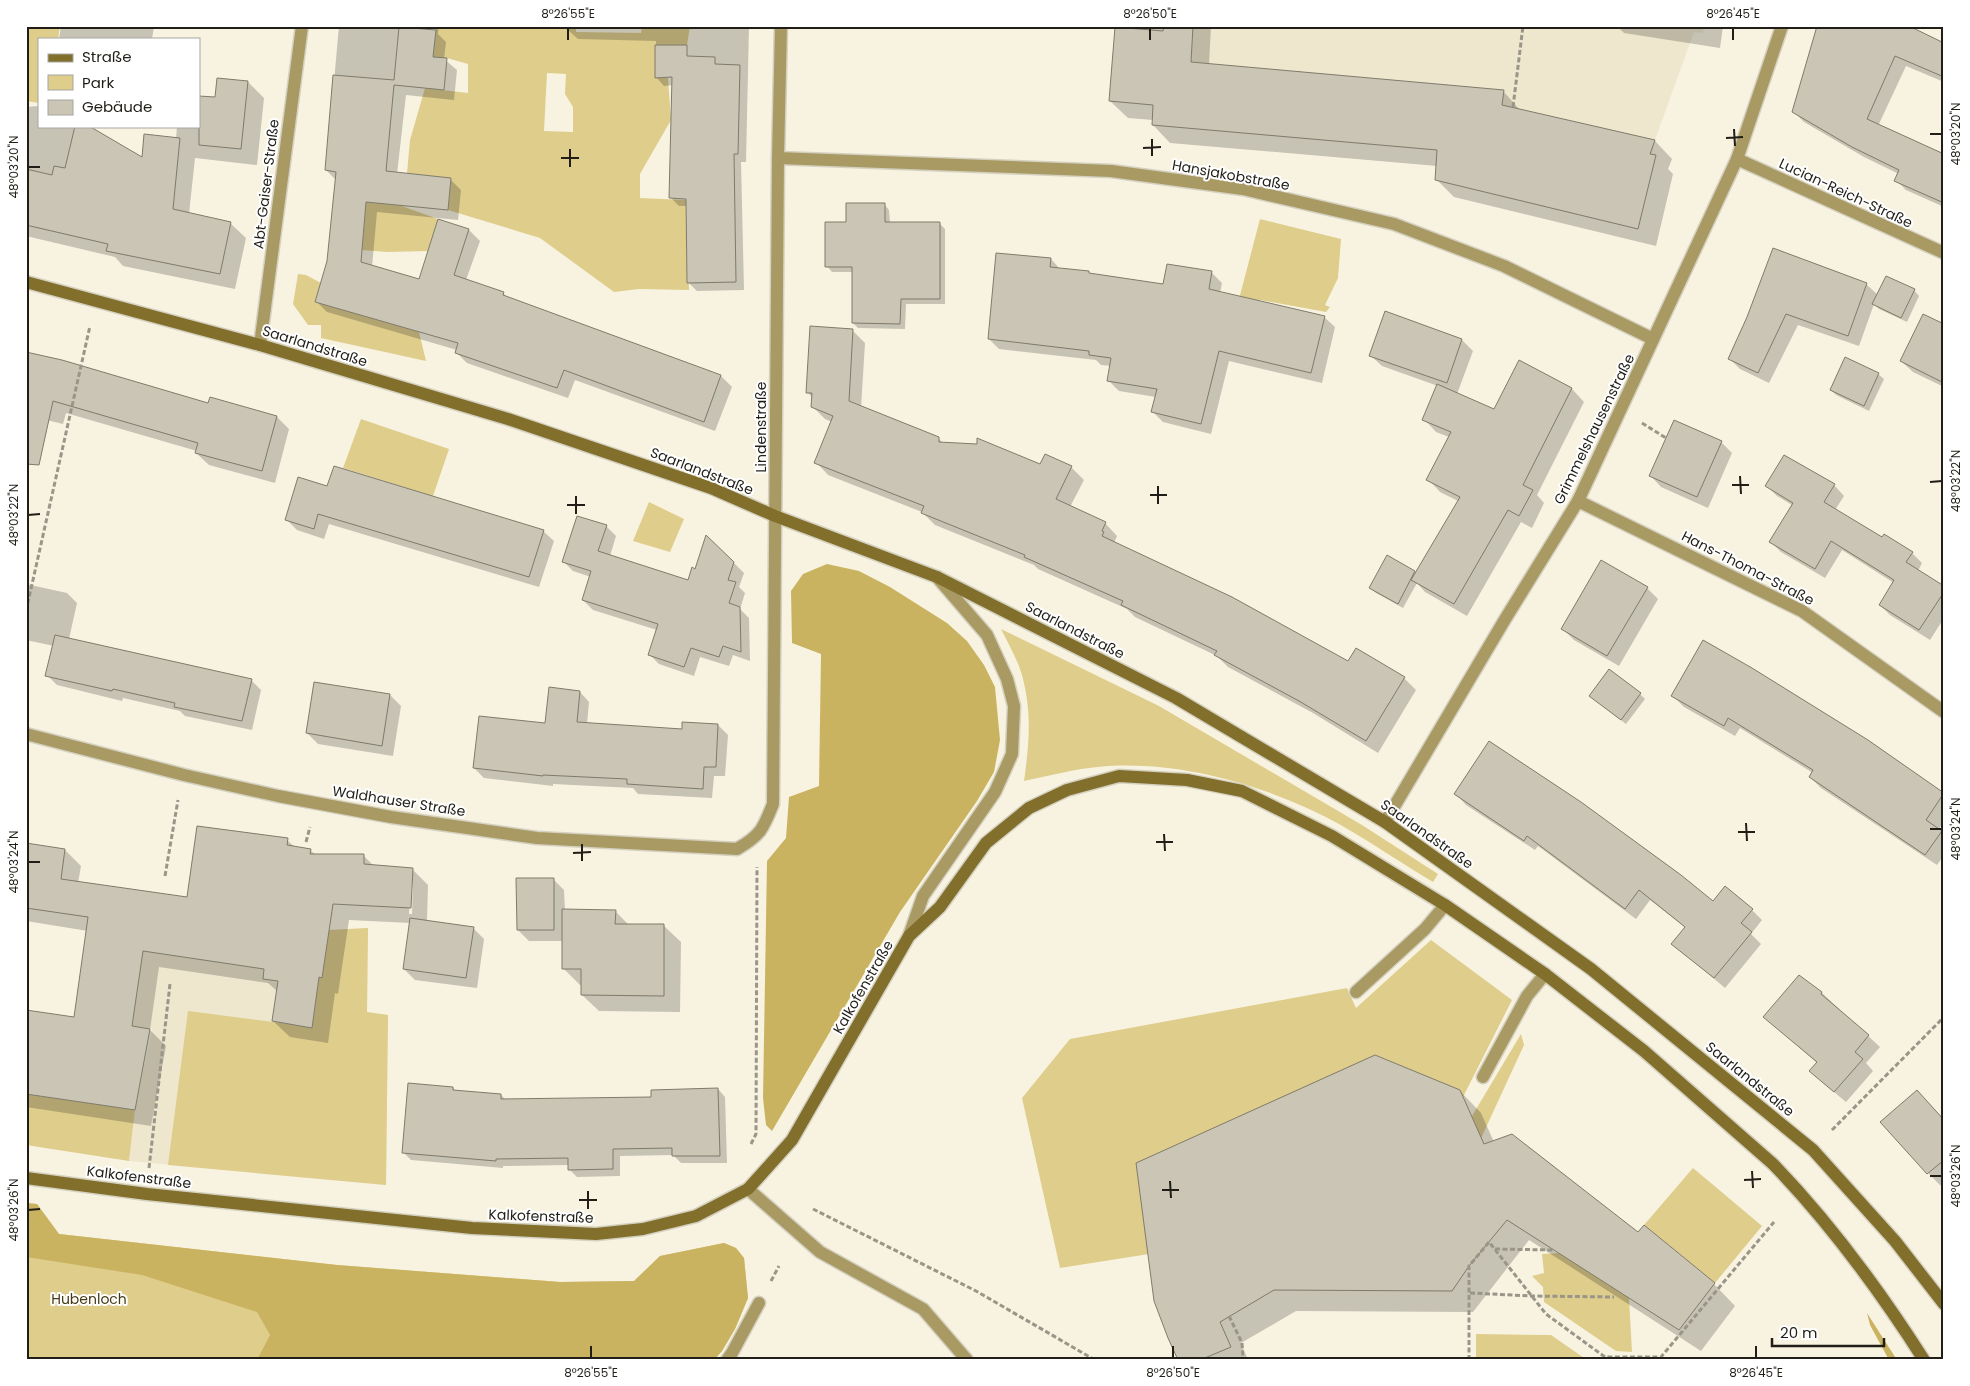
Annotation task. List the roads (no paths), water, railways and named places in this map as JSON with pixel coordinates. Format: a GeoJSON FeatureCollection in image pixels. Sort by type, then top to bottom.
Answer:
{"type":"FeatureCollection","features":[{"type":"Feature","properties":{"kind":"street","name":"Abt-Gaiser-Straße"},"geometry":{"type":"LineString","coordinates":[[260,346],[302,26]]}},
{"type":"Feature","properties":{"kind":"street","name":"Lindenstraße"},"geometry":{"type":"LineString","coordinates":[[765,826],[773,804],[778,158],[781,26]]}},
{"type":"Feature","properties":{"kind":"street","name":"Grimmelshausenstraße"},"geometry":{"type":"LineString","coordinates":[[1386,822],[1499,629],[1578,501],[1737,159],[1782,26]]}},
{"type":"Feature","properties":{"kind":"street","name":"Hansjakobstraße"},"geometry":{"type":"LineString","coordinates":[[778,158],[1111,171],[1243,190],[1394,224],[1504,266],[1653,339]]}},
{"type":"Feature","properties":{"kind":"street","name":"Lucian-Reich-Straße"},"geometry":{"type":"LineString","coordinates":[[1737,159],[1944,253]]}},
{"type":"Feature","properties":{"kind":"street","name":"Saarlandstraße"},"geometry":{"type":"LineString","coordinates":[[26,282],[260,346],[508,419],[711,488],[775,516],[937,577],[1176,698],[1386,822],[1591,969],[1813,1150],[1895,1241],[1944,1304]]}},
{"type":"Feature","properties":{"kind":"street","name":"Hans-Thoma-Straße"},"geometry":{"type":"LineString","coordinates":[[1578,501],[1802,611],[1944,712]]}},
{"type":"Feature","properties":{"kind":"street","name":"Kalkofenstraße"},"geometry":{"type":"LineString","coordinates":[[26,1178],[147,1194],[472,1228],[596,1234],[643,1229],[696,1216],[748,1189],[792,1140],[910,936],[923,896],[995,792],[1012,754],[1014,706],[1007,679],[987,636],[937,577]]}},
{"type":"Feature","properties":{"kind":"street","name":"Waldhauser Straße"},"geometry":{"type":"LineString","coordinates":[[26,734],[184,775],[278,796],[346,809],[537,838],[737,849],[754,839],[765,826]]}},
{"type":"Feature","properties":{"kind":"street","name":"Kalkofenstraße"},"geometry":{"type":"LineString","coordinates":[[910,936],[940,906],[986,842],[1029,808],[1067,790],[1119,776],[1187,780],[1242,791],[1332,836],[1445,905]]}},
{"type":"Feature","properties":{"kind":"street"},"geometry":{"type":"LineString","coordinates":[[1356,992],[1425,929],[1445,905],[1545,974],[1644,1051],[1774,1164],[1834,1234],[1902,1325],[1924,1360]]}},
{"type":"Feature","properties":{"kind":"street"},"geometry":{"type":"LineString","coordinates":[[1483,1077],[1527,996],[1545,974]]}},
{"type":"Feature","properties":{"kind":"street"},"geometry":{"type":"LineString","coordinates":[[748,1189],[820,1252],[923,1309],[967,1360]]}},
{"type":"Feature","properties":{"kind":"street"},"geometry":{"type":"LineString","coordinates":[[727,1360],[759,1303]]}},
{"type":"Feature","properties":{"kind":"park label","name":"Hubenloch"},"geometry":{"type":"Point","coordinates":[89,1299]}}]}
